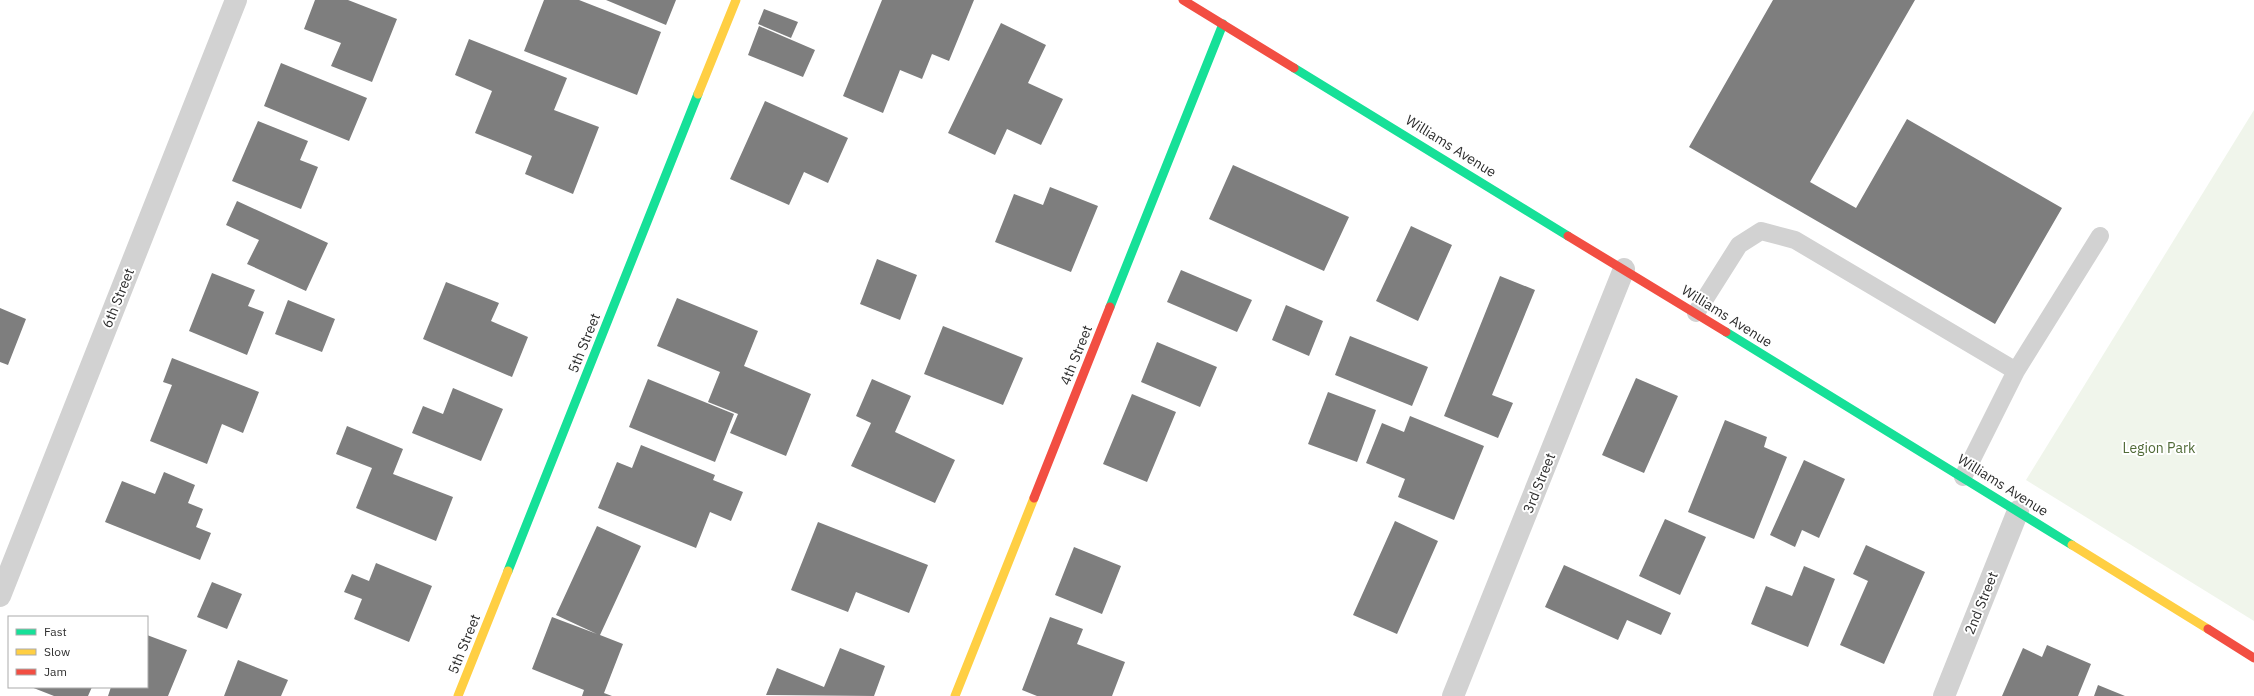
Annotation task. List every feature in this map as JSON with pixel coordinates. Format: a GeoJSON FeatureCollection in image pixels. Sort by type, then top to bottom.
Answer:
{"type":"FeatureCollection","features":[{"type":"Feature","properties":{"kind":"street","name":"6th Street"},"geometry":{"type":"LineString","coordinates":[[0,596],[236,0]]}},
{"type":"Feature","properties":{"kind":"street","name":"5th Street"},"geometry":{"type":"LineString","coordinates":[[458,696],[736,0]]}},
{"type":"Feature","properties":{"kind":"street","name":"Williams Avenue"},"geometry":{"type":"LineString","coordinates":[[1183,0],[1963,477],[2254,658]]}},
{"type":"Feature","properties":{"kind":"street","name":"4th Street"},"geometry":{"type":"LineString","coordinates":[[955,696],[1223,24]]}},
{"type":"Feature","properties":{"kind":"street","name":"3rd Street"},"geometry":{"type":"LineString","coordinates":[[1453,696],[1624,269]]}},
{"type":"Feature","properties":{"kind":"street","name":"2nd Street"},"geometry":{"type":"LineString","coordinates":[[1944,696],[2018,511]]}},
{"type":"Feature","properties":{"kind":"lane"},"geometry":{"type":"LineString","coordinates":[[1696,313],[1739,245],[1762,231],[1795,240],[2016,371]]}},
{"type":"Feature","properties":{"kind":"lane"},"geometry":{"type":"LineString","coordinates":[[1963,477],[2016,371],[2100,236]]}},
{"type":"Feature","properties":{"kind":"green space","name":"Legion Park"},"geometry":{"type":"Polygon","coordinates":[[[2254,110],[2254,621],[2026,480],[2254,110]]]}},
{"type":"Feature","properties":{"kind":"building"},"geometry":{"type":"Polygon","coordinates":[[[315,0],[348,0],[397,19],[372,82],[331,66],[341,43],[304,29],[315,0]]]}},
{"type":"Feature","properties":{"kind":"building"},"geometry":{"type":"Polygon","coordinates":[[[544,0],[579,0],[661,32],[637,95],[524,51],[544,0]]]}},
{"type":"Feature","properties":{"kind":"building"},"geometry":{"type":"Polygon","coordinates":[[[606,0],[676,0],[666,25],[606,0]]]}},
{"type":"Feature","properties":{"kind":"building"},"geometry":{"type":"Polygon","coordinates":[[[882,0],[974,0],[949,61],[932,54],[922,79],[900,70],[883,113],[843,96],[882,0]]]}},
{"type":"Feature","properties":{"kind":"building"},"geometry":{"type":"Polygon","coordinates":[[[1773,0],[1915,0],[1810,182],[1856,208],[1907,119],[2062,208],[1995,324],[1689,147],[1773,0]]]}},
{"type":"Feature","properties":{"kind":"building"},"geometry":{"type":"Polygon","coordinates":[[[764,9],[798,22],[791,38],[758,24],[764,9]]]}},
{"type":"Feature","properties":{"kind":"building"},"geometry":{"type":"Polygon","coordinates":[[[1001,23],[1046,45],[1028,83],[1063,99],[1041,145],[1007,129],[995,155],[948,133],[1001,23]]]}},
{"type":"Feature","properties":{"kind":"building"},"geometry":{"type":"Polygon","coordinates":[[[759,26],[815,50],[803,77],[748,55],[759,26]]]}},
{"type":"Feature","properties":{"kind":"building"},"geometry":{"type":"Polygon","coordinates":[[[469,39],[567,78],[554,110],[599,127],[573,194],[525,174],[532,156],[475,133],[492,91],[455,75],[469,39]]]}},
{"type":"Feature","properties":{"kind":"building"},"geometry":{"type":"Polygon","coordinates":[[[281,63],[367,98],[349,141],[264,106],[281,63]]]}},
{"type":"Feature","properties":{"kind":"building"},"geometry":{"type":"Polygon","coordinates":[[[765,101],[848,138],[828,183],[804,172],[789,205],[730,179],[765,101]]]}},
{"type":"Feature","properties":{"kind":"building"},"geometry":{"type":"Polygon","coordinates":[[[258,121],[308,141],[300,160],[318,167],[301,209],[232,181],[258,121]]]}},
{"type":"Feature","properties":{"kind":"building"},"geometry":{"type":"Polygon","coordinates":[[[1233,165],[1349,217],[1324,271],[1209,219],[1233,165]]]}},
{"type":"Feature","properties":{"kind":"building"},"geometry":{"type":"Polygon","coordinates":[[[1050,187],[1098,206],[1071,272],[995,242],[1014,194],[1043,205],[1050,187]]]}},
{"type":"Feature","properties":{"kind":"building"},"geometry":{"type":"Polygon","coordinates":[[[237,201],[328,243],[306,291],[247,264],[259,240],[226,225],[237,201]]]}},
{"type":"Feature","properties":{"kind":"building"},"geometry":{"type":"Polygon","coordinates":[[[1411,226],[1452,245],[1418,321],[1376,301],[1411,226]]]}},
{"type":"Feature","properties":{"kind":"building"},"geometry":{"type":"Polygon","coordinates":[[[877,259],[917,275],[900,320],[860,304],[877,259]]]}},
{"type":"Feature","properties":{"kind":"building"},"geometry":{"type":"Polygon","coordinates":[[[1181,270],[1252,300],[1237,332],[1167,302],[1181,270]]]}},
{"type":"Feature","properties":{"kind":"building"},"geometry":{"type":"Polygon","coordinates":[[[212,273],[255,290],[248,306],[264,312],[247,355],[189,331],[212,273]]]}},
{"type":"Feature","properties":{"kind":"building"},"geometry":{"type":"Polygon","coordinates":[[[1500,276],[1535,290],[1492,395],[1513,403],[1498,438],[1444,416],[1500,276]]]}},
{"type":"Feature","properties":{"kind":"building"},"geometry":{"type":"Polygon","coordinates":[[[446,282],[499,303],[491,321],[528,337],[512,377],[423,339],[446,282]]]}},
{"type":"Feature","properties":{"kind":"building"},"geometry":{"type":"Polygon","coordinates":[[[677,298],[758,331],[744,366],[811,394],[786,456],[730,433],[738,414],[708,402],[720,372],[657,346],[677,298]]]}},
{"type":"Feature","properties":{"kind":"building"},"geometry":{"type":"Polygon","coordinates":[[[288,300],[335,319],[322,352],[275,334],[288,300]]]}},
{"type":"Feature","properties":{"kind":"building"},"geometry":{"type":"Polygon","coordinates":[[[1286,305],[1323,321],[1309,356],[1272,340],[1286,305]]]}},
{"type":"Feature","properties":{"kind":"building"},"geometry":{"type":"Polygon","coordinates":[[[0,308],[26,319],[8,365],[0,362],[0,308]]]}},
{"type":"Feature","properties":{"kind":"building"},"geometry":{"type":"Polygon","coordinates":[[[943,326],[1023,358],[1003,405],[924,374],[943,326]]]}},
{"type":"Feature","properties":{"kind":"building"},"geometry":{"type":"Polygon","coordinates":[[[1350,336],[1428,367],[1412,406],[1335,375],[1350,336]]]}},
{"type":"Feature","properties":{"kind":"building"},"geometry":{"type":"Polygon","coordinates":[[[1157,342],[1217,367],[1200,407],[1141,382],[1157,342]]]}},
{"type":"Feature","properties":{"kind":"building"},"geometry":{"type":"Polygon","coordinates":[[[172,358],[259,392],[243,433],[222,424],[207,464],[150,441],[172,385],[163,382],[172,358]]]}},
{"type":"Feature","properties":{"kind":"building"},"geometry":{"type":"Polygon","coordinates":[[[1636,378],[1678,396],[1644,473],[1602,455],[1636,378]]]}},
{"type":"Feature","properties":{"kind":"building"},"geometry":{"type":"Polygon","coordinates":[[[648,379],[734,414],[715,462],[629,427],[648,379]]]}},
{"type":"Feature","properties":{"kind":"building"},"geometry":{"type":"Polygon","coordinates":[[[872,379],[911,396],[895,432],[955,460],[935,503],[851,466],[871,423],[856,416],[872,379]]]}},
{"type":"Feature","properties":{"kind":"building"},"geometry":{"type":"Polygon","coordinates":[[[453,388],[503,409],[481,461],[412,433],[423,406],[443,414],[453,388]]]}},
{"type":"Feature","properties":{"kind":"building"},"geometry":{"type":"Polygon","coordinates":[[[1328,392],[1376,410],[1357,462],[1308,444],[1328,392]]]}},
{"type":"Feature","properties":{"kind":"building"},"geometry":{"type":"Polygon","coordinates":[[[1132,394],[1176,412],[1147,482],[1103,464],[1132,394]]]}},
{"type":"Feature","properties":{"kind":"building"},"geometry":{"type":"Polygon","coordinates":[[[1410,416],[1484,446],[1454,520],[1398,497],[1405,479],[1366,463],[1382,423],[1404,432],[1410,416]]]}},
{"type":"Feature","properties":{"kind":"building"},"geometry":{"type":"Polygon","coordinates":[[[1725,420],[1767,437],[1764,447],[1787,457],[1754,539],[1688,512],[1725,420]]]}},
{"type":"Feature","properties":{"kind":"building"},"geometry":{"type":"Polygon","coordinates":[[[347,426],[403,449],[393,474],[453,497],[436,541],[356,508],[372,468],[336,454],[347,426]]]}},
{"type":"Feature","properties":{"kind":"building"},"geometry":{"type":"Polygon","coordinates":[[[641,445],[715,475],[713,480],[743,492],[731,521],[710,512],[696,548],[598,508],[617,462],[632,468],[641,445]]]}},
{"type":"Feature","properties":{"kind":"building"},"geometry":{"type":"Polygon","coordinates":[[[1804,460],[1845,479],[1819,538],[1802,530],[1795,547],[1770,535],[1804,460]]]}},
{"type":"Feature","properties":{"kind":"building"},"geometry":{"type":"Polygon","coordinates":[[[164,472],[195,485],[188,503],[203,509],[196,527],[211,533],[200,560],[105,522],[122,481],[155,494],[164,472]]]}},
{"type":"Feature","properties":{"kind":"building"},"geometry":{"type":"Polygon","coordinates":[[[1665,519],[1706,537],[1680,595],[1639,576],[1665,519]]]}},
{"type":"Feature","properties":{"kind":"building"},"geometry":{"type":"Polygon","coordinates":[[[1395,521],[1438,541],[1397,634],[1353,615],[1395,521]]]}},
{"type":"Feature","properties":{"kind":"building"},"geometry":{"type":"Polygon","coordinates":[[[818,522],[928,565],[909,613],[856,592],[848,612],[791,590],[818,522]]]}},
{"type":"Feature","properties":{"kind":"building"},"geometry":{"type":"Polygon","coordinates":[[[597,526],[641,546],[600,635],[623,644],[604,693],[612,696],[582,696],[584,690],[532,669],[552,617],[597,634],[556,615],[597,526]]]}},
{"type":"Feature","properties":{"kind":"building"},"geometry":{"type":"Polygon","coordinates":[[[1866,545],[1925,572],[1884,664],[1840,645],[1868,581],[1853,574],[1866,545]]]}},
{"type":"Feature","properties":{"kind":"building"},"geometry":{"type":"Polygon","coordinates":[[[1074,547],[1121,566],[1102,614],[1055,595],[1074,547]]]}},
{"type":"Feature","properties":{"kind":"building"},"geometry":{"type":"Polygon","coordinates":[[[376,563],[432,586],[409,642],[354,619],[362,599],[344,592],[352,574],[369,581],[376,563]]]}},
{"type":"Feature","properties":{"kind":"building"},"geometry":{"type":"Polygon","coordinates":[[[1564,565],[1671,613],[1661,635],[1627,620],[1618,640],[1545,607],[1564,565]]]}},
{"type":"Feature","properties":{"kind":"building"},"geometry":{"type":"Polygon","coordinates":[[[1804,566],[1835,579],[1808,647],[1751,624],[1766,586],[1792,596],[1804,566]]]}},
{"type":"Feature","properties":{"kind":"building"},"geometry":{"type":"Polygon","coordinates":[[[212,582],[242,594],[227,629],[197,617],[212,582]]]}},
{"type":"Feature","properties":{"kind":"building"},"geometry":{"type":"Polygon","coordinates":[[[1050,617],[1083,629],[1077,644],[1125,662],[1112,696],[1037,696],[1022,690],[1050,617]]]}},
{"type":"Feature","properties":{"kind":"building"},"geometry":{"type":"Polygon","coordinates":[[[148,635],[187,650],[168,696],[108,696],[111,688],[148,688],[148,635]]]}},
{"type":"Feature","properties":{"kind":"building"},"geometry":{"type":"Polygon","coordinates":[[[2047,645],[2091,664],[2078,696],[2002,696],[2023,648],[2042,657],[2047,645]]]}},
{"type":"Feature","properties":{"kind":"building"},"geometry":{"type":"Polygon","coordinates":[[[840,648],[885,666],[874,696],[766,695],[777,668],[824,687],[840,648]]]}},
{"type":"Feature","properties":{"kind":"building"},"geometry":{"type":"Polygon","coordinates":[[[238,660],[288,680],[281,696],[224,696],[238,660]]]}},
{"type":"Feature","properties":{"kind":"building"},"geometry":{"type":"Polygon","coordinates":[[[2098,685],[2125,696],[2094,696],[2098,685]]]}},
{"type":"Feature","properties":{"kind":"building"},"geometry":{"type":"Polygon","coordinates":[[[34,688],[92,688],[88,696],[54,696],[34,688]]]}},
{"type":"Feature","properties":{"kind":"traffic: fast"},"geometry":{"type":"LineString","coordinates":[[1110,307],[1223,24]]}},
{"type":"Feature","properties":{"kind":"traffic: fast"},"geometry":{"type":"LineString","coordinates":[[1294,68],[1568,236]]}},
{"type":"Feature","properties":{"kind":"traffic: fast"},"geometry":{"type":"LineString","coordinates":[[508,571],[698,94]]}},
{"type":"Feature","properties":{"kind":"traffic: fast"},"geometry":{"type":"LineString","coordinates":[[1726,332],[2072,545]]}},
{"type":"Feature","properties":{"kind":"traffic: slow"},"geometry":{"type":"LineString","coordinates":[[698,94],[736,0]]}},
{"type":"Feature","properties":{"kind":"traffic: slow"},"geometry":{"type":"LineString","coordinates":[[955,696],[1034,498]]}},
{"type":"Feature","properties":{"kind":"traffic: slow"},"geometry":{"type":"LineString","coordinates":[[2072,545],[2208,629]]}},
{"type":"Feature","properties":{"kind":"traffic: slow"},"geometry":{"type":"LineString","coordinates":[[458,696],[508,571]]}},
{"type":"Feature","properties":{"kind":"traffic: jam"},"geometry":{"type":"LineString","coordinates":[[1183,0],[1294,68]]}},
{"type":"Feature","properties":{"kind":"traffic: jam"},"geometry":{"type":"LineString","coordinates":[[1568,236],[1726,332]]}},
{"type":"Feature","properties":{"kind":"traffic: jam"},"geometry":{"type":"LineString","coordinates":[[1034,498],[1110,307]]}},
{"type":"Feature","properties":{"kind":"traffic: jam"},"geometry":{"type":"LineString","coordinates":[[2208,629],[2254,658]]}}]}
